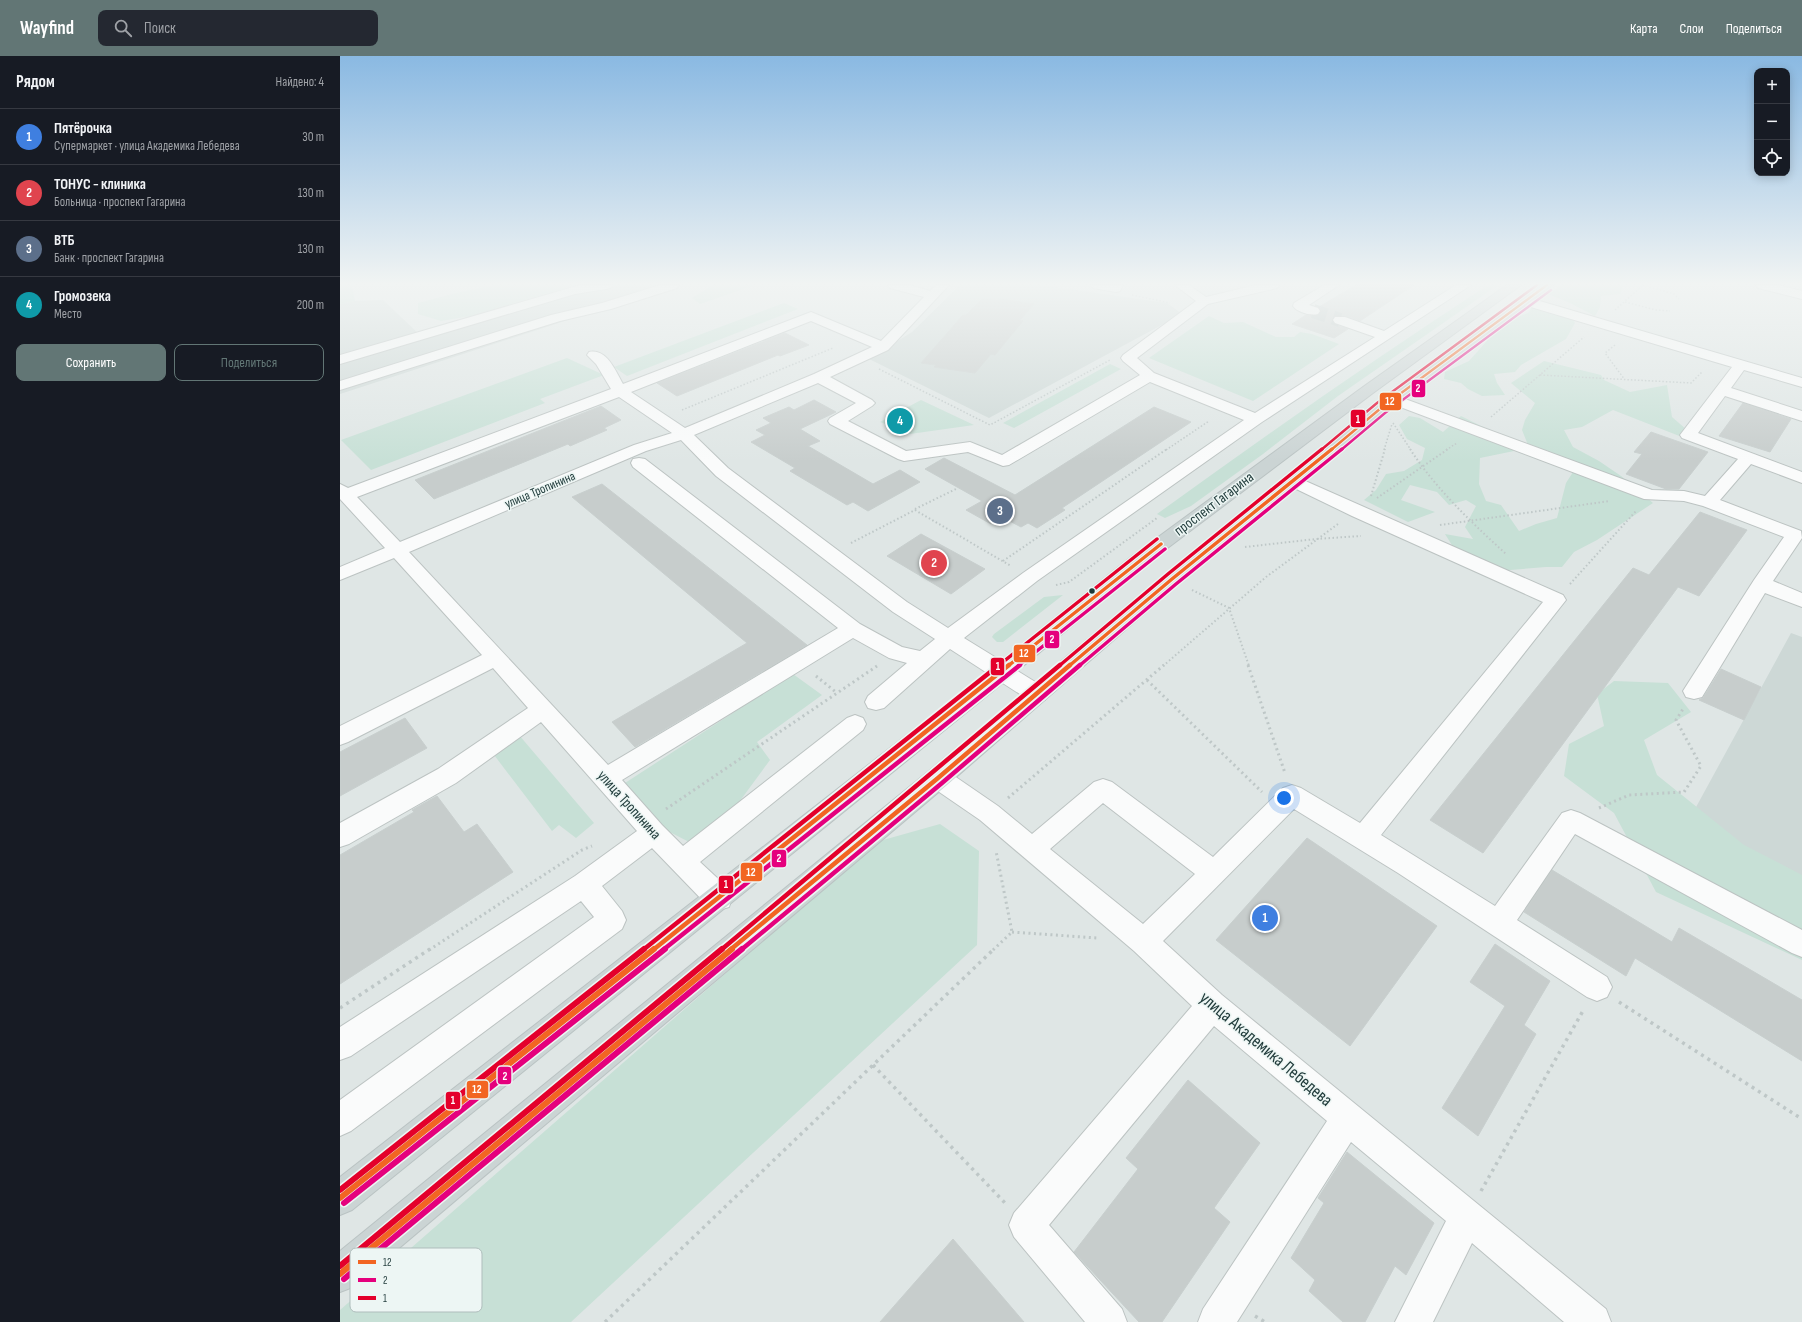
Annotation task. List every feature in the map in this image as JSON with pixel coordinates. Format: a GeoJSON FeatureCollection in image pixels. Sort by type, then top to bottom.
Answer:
{"type":"FeatureCollection","features":[{"type":"Feature","properties":{"kind":"main road","name":"проспект Гагарина"},"geometry":{"type":"LineString","coordinates":[[340,1198],[719,898],[1002,672],[1138,561],[1432,344]]}},
{"type":"Feature","properties":{"kind":"main road","name":"проспект Гагарина"},"geometry":{"type":"LineString","coordinates":[[371,1248],[938,778],[1172,578],[1294,481],[1392,399],[1467,344]]}},
{"type":"Feature","properties":{"kind":"main road","name":"проспект Гагарина"},"geometry":{"type":"LineString","coordinates":[[340,1274],[350,1266]]}},
{"type":"Feature","properties":{"kind":"street"},"geometry":{"type":"LineString","coordinates":[[340,360],[393,344]]}},
{"type":"Feature","properties":{"kind":"street"},"geometry":{"type":"LineString","coordinates":[[340,386],[473,344]]}},
{"type":"Feature","properties":{"kind":"street"},"geometry":{"type":"LineString","coordinates":[[343,492],[620,391],[739,344]]}},
{"type":"Feature","properties":{"kind":"street"},"geometry":{"type":"LineString","coordinates":[[877,344],[884,347],[887,344]]}},
{"type":"Feature","properties":{"kind":"street"},"geometry":{"type":"LineString","coordinates":[[1146,344],[1128,358],[1149,376],[1256,419]]}},
{"type":"Feature","properties":{"kind":"street"},"geometry":{"type":"LineString","coordinates":[[876,702],[949,638],[1030,577],[1256,419],[1373,344]]}},
{"type":"Feature","properties":{"kind":"street"},"geometry":{"type":"LineString","coordinates":[[1671,344],[1802,383]]}},
{"type":"Feature","properties":{"kind":"street","name":"улица Тропинина"},"geometry":{"type":"LineString","coordinates":[[340,574],[640,448],[684,434],[819,377],[884,347]]}},
{"type":"Feature","properties":{"kind":"street"},"geometry":{"type":"LineString","coordinates":[[594,355],[602,361],[620,391],[684,434],[722,472],[900,607],[1037,694]]}},
{"type":"Feature","properties":{"kind":"street"},"geometry":{"type":"LineString","coordinates":[[1741,365],[1688,435],[1802,478]]}},
{"type":"Feature","properties":{"kind":"street"},"geometry":{"type":"LineString","coordinates":[[819,377],[867,404],[836,421],[904,456],[970,447],[1003,461],[1149,376]]}},
{"type":"Feature","properties":{"kind":"street"},"geometry":{"type":"LineString","coordinates":[[1722,390],[1802,416]]}},
{"type":"Feature","properties":{"kind":"street"},"geometry":{"type":"LineString","coordinates":[[1392,399],[1650,496],[1684,496],[1709,502],[1799,536],[1761,584],[1694,691]]}},
{"type":"Feature","properties":{"kind":"street"},"geometry":{"type":"LineString","coordinates":[[1709,502],[1748,458]]}},
{"type":"Feature","properties":{"kind":"street"},"geometry":{"type":"LineString","coordinates":[[639,464],[853,629],[896,653],[924,660]]}},
{"type":"Feature","properties":{"kind":"street"},"geometry":{"type":"LineString","coordinates":[[1294,481],[1358,512],[1556,600],[1364,837]]}},
{"type":"Feature","properties":{"kind":"street","name":"улица Тропинина"},"geometry":{"type":"LineString","coordinates":[[343,492],[496,657],[653,833],[719,898]]}},
{"type":"Feature","properties":{"kind":"street"},"geometry":{"type":"LineString","coordinates":[[1761,584],[1802,600]]}},
{"type":"Feature","properties":{"kind":"street"},"geometry":{"type":"LineString","coordinates":[[605,778],[853,629]]}},
{"type":"Feature","properties":{"kind":"street"},"geometry":{"type":"LineString","coordinates":[[340,736],[496,657]]}},
{"type":"Feature","properties":{"kind":"street"},"geometry":{"type":"LineString","coordinates":[[340,836],[446,776],[542,709]]}},
{"type":"Feature","properties":{"kind":"street"},"geometry":{"type":"LineString","coordinates":[[682,862],[855,724]]}},
{"type":"Feature","properties":{"kind":"street","name":"улица Академика Лебедева"},"geometry":{"type":"LineString","coordinates":[[938,778],[989,814],[1144,942],[1212,1005],[1593,1322]]}},
{"type":"Feature","properties":{"kind":"street"},"geometry":{"type":"LineString","coordinates":[[1032,849],[1103,789],[1213,872]]}},
{"type":"Feature","properties":{"kind":"street"},"geometry":{"type":"LineString","coordinates":[[1144,942],[1285,801],[1364,837],[1499,923],[1597,988]]}},
{"type":"Feature","properties":{"kind":"street"},"geometry":{"type":"LineString","coordinates":[[1499,923],[1571,820],[1802,944]]}},
{"type":"Feature","properties":{"kind":"street"},"geometry":{"type":"LineString","coordinates":[[340,1045],[584,884],[653,833]]}},
{"type":"Feature","properties":{"kind":"street"},"geometry":{"type":"LineString","coordinates":[[340,1120],[612,920],[584,884]]}},
{"type":"Feature","properties":{"kind":"street"},"geometry":{"type":"LineString","coordinates":[[1109,1322],[1026,1225],[1212,1005]]}},
{"type":"Feature","properties":{"kind":"street"},"geometry":{"type":"LineString","coordinates":[[1216,1322],[1348,1117]]}},
{"type":"Feature","properties":{"kind":"street"},"geometry":{"type":"LineString","coordinates":[[1413,1322],[1467,1216]]}},
{"type":"Feature","properties":{"kind":"path"},"geometry":{"type":"LineString","coordinates":[[1616,345],[1605,354],[1625,380]]}},
{"type":"Feature","properties":{"kind":"path"},"geometry":{"type":"LineString","coordinates":[[879,369],[990,425],[1114,358]]}},
{"type":"Feature","properties":{"kind":"path"},"geometry":{"type":"LineString","coordinates":[[1540,375],[1691,383],[1707,367]]}},
{"type":"Feature","properties":{"kind":"path"},"geometry":{"type":"LineString","coordinates":[[1003,561],[1228,408]]}},
{"type":"Feature","properties":{"kind":"path"},"geometry":{"type":"LineString","coordinates":[[1371,497],[1392,424],[1396,421]]}},
{"type":"Feature","properties":{"kind":"path"},"geometry":{"type":"LineString","coordinates":[[1392,424],[1432,478],[1470,521],[1510,558]]}},
{"type":"Feature","properties":{"kind":"path"},"geometry":{"type":"LineString","coordinates":[[849,544],[958,488]]}},
{"type":"Feature","properties":{"kind":"path"},"geometry":{"type":"LineString","coordinates":[[1556,600],[1650,496]]}},
{"type":"Feature","properties":{"kind":"path"},"geometry":{"type":"LineString","coordinates":[[915,510],[1030,577]]}},
{"type":"Feature","properties":{"kind":"path"},"geometry":{"type":"LineString","coordinates":[[1189,588],[1229,608],[1285,801]]}},
{"type":"Feature","properties":{"kind":"path"},"geometry":{"type":"LineString","coordinates":[[1147,680],[1285,801]]}},
{"type":"Feature","properties":{"kind":"path"},"geometry":{"type":"LineString","coordinates":[[1571,820],[1629,795],[1684,792],[1701,766],[1676,720],[1694,691]]}},
{"type":"Feature","properties":{"kind":"path"},"geometry":{"type":"LineString","coordinates":[[1012,932],[1144,942]]}},
{"type":"Feature","properties":{"kind":"path"},"geometry":{"type":"LineString","coordinates":[[1467,1216],[1597,988],[1802,1119]]}},
{"type":"Feature","properties":{"kind":"path"},"geometry":{"type":"LineString","coordinates":[[873,1065],[1026,1225]]}},
{"type":"Feature","properties":{"kind":"shaded area"},"geometry":{"type":"Polygon","coordinates":[[[340,344],[494,344],[340,394],[340,344]]]}},
{"type":"Feature","properties":{"kind":"shaded area"},"geometry":{"type":"Polygon","coordinates":[[[893,344],[1126,344],[989,418],[869,359],[893,344]]]}},
{"type":"Feature","properties":{"kind":"shaded area"},"geometry":{"type":"Polygon","coordinates":[[[1791,633],[1802,637],[1802,879],[1689,820],[1791,633]]]}},
{"type":"Feature","properties":{"kind":"green space"},"geometry":{"type":"Polygon","coordinates":[[[675,344],[708,344],[627,376],[614,367],[675,344]]]}},
{"type":"Feature","properties":{"kind":"green space"},"geometry":{"type":"Polygon","coordinates":[[[1169,344],[1339,344],[1253,401],[1149,358],[1169,344]]]}},
{"type":"Feature","properties":{"kind":"green space"},"geometry":{"type":"Polygon","coordinates":[[[1398,344],[1413,344],[1338,396],[1263,454],[1191,506],[1165,518],[1157,514],[1239,455],[1398,344]]]}},
{"type":"Feature","properties":{"kind":"green space"},"geometry":{"type":"Polygon","coordinates":[[[1484,344],[1557,344],[1521,365],[1515,372],[1494,374],[1497,383],[1505,395],[1482,396],[1468,389],[1461,383],[1444,379],[1445,372],[1469,361],[1484,344]]]}},
{"type":"Feature","properties":{"kind":"green space"},"geometry":{"type":"Polygon","coordinates":[[[567,358],[604,375],[540,399],[545,403],[371,470],[341,440],[567,358]]]}},
{"type":"Feature","properties":{"kind":"green space"},"geometry":{"type":"Polygon","coordinates":[[[1544,361],[1601,375],[1604,380],[1630,392],[1667,385],[1672,417],[1687,430],[1687,439],[1613,410],[1582,427],[1564,430],[1573,447],[1599,461],[1621,476],[1653,503],[1597,540],[1574,552],[1562,567],[1498,571],[1455,550],[1445,534],[1473,539],[1465,527],[1476,506],[1466,500],[1449,505],[1437,492],[1410,485],[1401,500],[1435,512],[1408,522],[1364,500],[1376,490],[1386,474],[1404,471],[1422,460],[1425,448],[1407,439],[1399,425],[1409,416],[1420,418],[1443,432],[1461,416],[1487,429],[1514,451],[1480,458],[1479,484],[1486,501],[1501,505],[1519,531],[1557,518],[1566,483],[1573,472],[1532,455],[1522,430],[1525,420],[1535,403],[1511,383],[1544,361]]]}},
{"type":"Feature","properties":{"kind":"green space"},"geometry":{"type":"Polygon","coordinates":[[[1110,364],[1121,369],[1014,428],[1003,423],[1110,364]]]}},
{"type":"Feature","properties":{"kind":"green space"},"geometry":{"type":"Polygon","coordinates":[[[921,400],[974,425],[910,434],[880,422],[921,400]]]}},
{"type":"Feature","properties":{"kind":"green space"},"geometry":{"type":"Polygon","coordinates":[[[1063,595],[1003,642],[997,642],[992,637],[1044,597],[1063,595]]]}},
{"type":"Feature","properties":{"kind":"green space"},"geometry":{"type":"Polygon","coordinates":[[[793,674],[822,695],[757,742],[770,760],[731,813],[691,843],[662,828],[625,783],[793,674]]]}},
{"type":"Feature","properties":{"kind":"green space"},"geometry":{"type":"Polygon","coordinates":[[[1614,681],[1668,683],[1691,712],[1644,740],[1657,775],[1744,845],[1802,875],[1802,960],[1656,892],[1614,813],[1564,776],[1569,744],[1604,726],[1597,694],[1614,681]]]}},
{"type":"Feature","properties":{"kind":"green space"},"geometry":{"type":"Polygon","coordinates":[[[519,735],[594,823],[576,838],[559,825],[552,831],[491,751],[519,735]]]}},
{"type":"Feature","properties":{"kind":"green space"},"geometry":{"type":"Polygon","coordinates":[[[940,824],[979,851],[977,945],[571,1322],[340,1322],[340,1310],[350,1301],[350,1312],[482,1312],[482,1248],[411,1248],[876,842],[940,824]]]}},
{"type":"Feature","properties":{"kind":"building"},"geometry":{"type":"Polygon","coordinates":[[[757,344],[809,345],[780,356],[778,355],[677,396],[657,383],[757,344]]]}},
{"type":"Feature","properties":{"kind":"building"},"geometry":{"type":"Polygon","coordinates":[[[938,344],[1004,344],[995,355],[991,354],[975,373],[934,367],[936,365],[921,363],[938,344]]]}},
{"type":"Feature","properties":{"kind":"building"},"geometry":{"type":"Polygon","coordinates":[[[814,400],[836,412],[800,429],[820,441],[808,446],[873,484],[900,470],[920,482],[868,511],[853,502],[847,505],[790,471],[795,468],[751,442],[765,435],[756,430],[771,423],[763,418],[789,407],[794,410],[814,400]]]}},
{"type":"Feature","properties":{"kind":"building"},"geometry":{"type":"Polygon","coordinates":[[[1743,403],[1791,419],[1770,452],[1719,436],[1743,403]]]}},
{"type":"Feature","properties":{"kind":"building"},"geometry":{"type":"Polygon","coordinates":[[[601,406],[621,420],[604,428],[607,430],[570,446],[568,444],[434,499],[415,480],[601,406]]]}},
{"type":"Feature","properties":{"kind":"building"},"geometry":{"type":"Polygon","coordinates":[[[1154,407],[1191,422],[1062,508],[1065,510],[1037,528],[1028,523],[1021,527],[1002,517],[991,524],[966,510],[982,501],[925,469],[944,458],[1015,495],[1154,407]]]}},
{"type":"Feature","properties":{"kind":"building"},"geometry":{"type":"Polygon","coordinates":[[[1651,432],[1708,452],[1679,489],[1666,489],[1626,474],[1642,454],[1634,452],[1651,432]]]}},
{"type":"Feature","properties":{"kind":"building"},"geometry":{"type":"Polygon","coordinates":[[[602,484],[807,645],[635,747],[612,722],[747,643],[572,497],[602,484]]]}},
{"type":"Feature","properties":{"kind":"building"},"geometry":{"type":"Polygon","coordinates":[[[1700,512],[1747,530],[1699,596],[1678,587],[1483,853],[1430,820],[1633,568],[1649,575],[1700,512]]]}},
{"type":"Feature","properties":{"kind":"building"},"geometry":{"type":"Polygon","coordinates":[[[921,534],[985,569],[951,594],[887,556],[921,534]]]}},
{"type":"Feature","properties":{"kind":"building"},"geometry":{"type":"Polygon","coordinates":[[[1721,669],[1761,687],[1744,720],[1699,700],[1703,698],[1721,669]]]}},
{"type":"Feature","properties":{"kind":"building"},"geometry":{"type":"Polygon","coordinates":[[[405,718],[427,748],[340,796],[340,752],[405,718]]]}},
{"type":"Feature","properties":{"kind":"building"},"geometry":{"type":"Polygon","coordinates":[[[437,796],[464,832],[477,824],[513,872],[340,984],[340,855],[414,812],[412,810],[437,796]]]}},
{"type":"Feature","properties":{"kind":"building"},"geometry":{"type":"Polygon","coordinates":[[[1307,838],[1437,926],[1350,1046],[1216,940],[1307,838]]]}},
{"type":"Feature","properties":{"kind":"building"},"geometry":{"type":"Polygon","coordinates":[[[1552,870],[1672,942],[1679,928],[1802,1000],[1802,1061],[1635,958],[1626,976],[1524,912],[1552,870]]]}},
{"type":"Feature","properties":{"kind":"building"},"geometry":{"type":"Polygon","coordinates":[[[1495,944],[1550,981],[1524,1025],[1536,1034],[1478,1136],[1442,1108],[1505,1006],[1470,982],[1495,944]]]}},
{"type":"Feature","properties":{"kind":"building"},"geometry":{"type":"Polygon","coordinates":[[[1188,1080],[1260,1143],[1214,1208],[1230,1222],[1162,1322],[1139,1322],[1074,1252],[1138,1169],[1126,1158],[1188,1080]]]}},
{"type":"Feature","properties":{"kind":"building"},"geometry":{"type":"Polygon","coordinates":[[[1347,1152],[1434,1223],[1406,1275],[1395,1266],[1365,1322],[1343,1322],[1309,1291],[1315,1280],[1291,1258],[1324,1203],[1318,1198],[1347,1152]]]}},
{"type":"Feature","properties":{"kind":"building"},"geometry":{"type":"Polygon","coordinates":[[[953,1239],[1024,1322],[880,1322],[953,1239]]]}},
{"type":"Feature","properties":{"kind":"transit line","name":"1"},"geometry":{"type":"LineString","coordinates":[[362,1248],[934,773],[1168,574],[1290,476],[1377,403],[1457,344]]}},
{"type":"Feature","properties":{"kind":"transit line","name":"12"},"geometry":{"type":"LineString","coordinates":[[371,1248],[938,778],[1172,579],[1294,481],[1381,408],[1467,344]]}},
{"type":"Feature","properties":{"kind":"transit line","name":"2"},"geometry":{"type":"LineString","coordinates":[[381,1248],[942,783],[1176,584],[1298,486],[1385,413],[1478,344]]}},
{"type":"Feature","properties":{"kind":"transit line","name":"1"},"geometry":{"type":"LineString","coordinates":[[340,1190],[715,893],[1157,539]]}},
{"type":"Feature","properties":{"kind":"transit line","name":"12"},"geometry":{"type":"LineString","coordinates":[[340,1198],[719,898],[1161,544]]}},
{"type":"Feature","properties":{"kind":"transit line","name":"2"},"geometry":{"type":"LineString","coordinates":[[344,1203],[723,903],[1165,549]]}},
{"type":"Feature","properties":{"kind":"transit line","name":"1"},"geometry":{"type":"LineString","coordinates":[[340,1266],[350,1258]]}},
{"type":"Feature","properties":{"kind":"transit line","name":"12"},"geometry":{"type":"LineString","coordinates":[[340,1274],[350,1266]]}},
{"type":"Feature","properties":{"kind":"transit line","name":"2"},"geometry":{"type":"LineString","coordinates":[[344,1279],[350,1274]]}},
{"type":"Feature","properties":{"kind":"place","name":"Громозека"},"geometry":{"type":"Point","coordinates":[900,421]}},
{"type":"Feature","properties":{"kind":"place","name":"ВТБ"},"geometry":{"type":"Point","coordinates":[1000,511]}},
{"type":"Feature","properties":{"kind":"place","name":"ТОНУС - клиника"},"geometry":{"type":"Point","coordinates":[934,563]}},
{"type":"Feature","properties":{"kind":"place","name":"Пятёрочка"},"geometry":{"type":"Point","coordinates":[1265,918]}}]}
